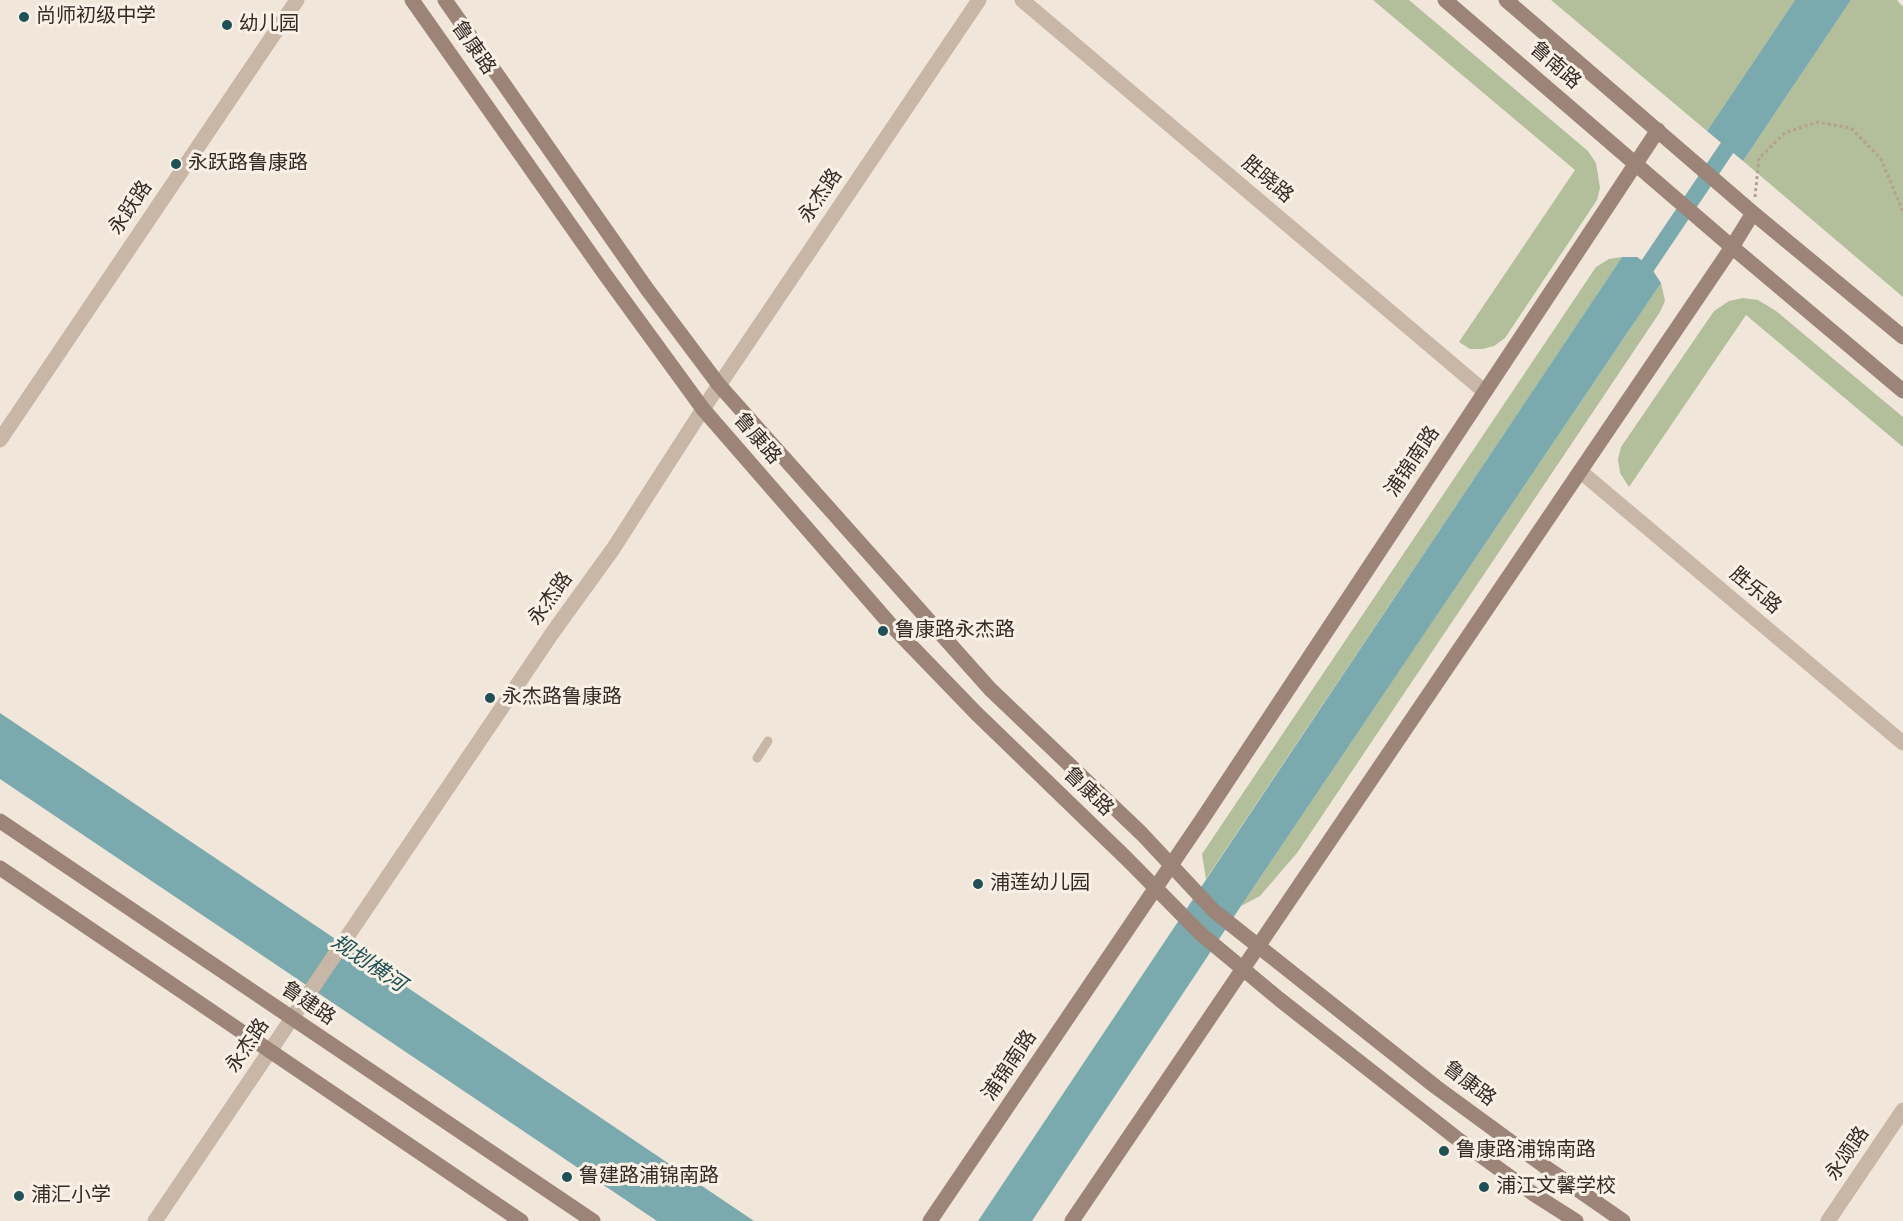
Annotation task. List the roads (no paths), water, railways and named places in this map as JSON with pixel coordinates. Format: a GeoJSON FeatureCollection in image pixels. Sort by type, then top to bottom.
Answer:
{"type":"FeatureCollection","features":[{"type":"Feature","properties":{"kind":"street","name":"永跃路"},"geometry":{"type":"LineString","coordinates":[[0,440],[297,0]]}},
{"type":"Feature","properties":{"kind":"street","name":"鲁康路"},"geometry":{"type":"LineString","coordinates":[[412,0],[604,273],[703,409],[890,624],[1201,934],[1455,1137],[1575,1221]]}},
{"type":"Feature","properties":{"kind":"street","name":"鲁康路"},"geometry":{"type":"LineString","coordinates":[[445,0],[647,289],[719,385],[990,689],[1142,834],[1214,911],[1449,1096],[1623,1221]]}},
{"type":"Feature","properties":{"kind":"street","name":"永杰路"},"geometry":{"type":"LineString","coordinates":[[155,1221],[553,632],[613,549],[719,385],[979,0]]}},
{"type":"Feature","properties":{"kind":"street","name":"胜晓路"},"geometry":{"type":"LineString","coordinates":[[1022,0],[1485,392]]}},
{"type":"Feature","properties":{"kind":"street","name":"鲁南路"},"geometry":{"type":"LineString","coordinates":[[1445,0],[1732,247]]}},
{"type":"Feature","properties":{"kind":"street","name":"鲁南路"},"geometry":{"type":"LineString","coordinates":[[1506,0],[1753,213]]}},
{"type":"Feature","properties":{"kind":"street","name":"浦锦南路"},"geometry":{"type":"LineString","coordinates":[[930,1221],[1203,818],[1658,130]]}},
{"type":"Feature","properties":{"kind":"street"},"geometry":{"type":"LineString","coordinates":[[1072,1221],[1753,213],[1903,338]]}},
{"type":"Feature","properties":{"kind":"street"},"geometry":{"type":"LineString","coordinates":[[1732,247],[1903,391]]}},
{"type":"Feature","properties":{"kind":"street","name":"胜乐路"},"geometry":{"type":"LineString","coordinates":[[1580,471],[1903,743]]}},
{"type":"Feature","properties":{"kind":"street","name":"鲁建路"},"geometry":{"type":"LineString","coordinates":[[0,821],[593,1221]]}},
{"type":"Feature","properties":{"kind":"street"},"geometry":{"type":"LineString","coordinates":[[0,868],[521,1221]]}},
{"type":"Feature","properties":{"kind":"street","name":"永颂路"},"geometry":{"type":"LineString","coordinates":[[1828,1221],[1903,1110]]}},
{"type":"Feature","properties":{"kind":"lane"},"geometry":{"type":"LineString","coordinates":[[757,758],[768,741]]}},
{"type":"Feature","properties":{"kind":"water"},"geometry":{"type":"Polygon","coordinates":[[[1795,0],[1851,0],[1743,161],[1707,131],[1795,0]]]}},
{"type":"Feature","properties":{"kind":"water"},"geometry":{"type":"Polygon","coordinates":[[[1622,257],[1637,257],[1650,266],[1661,283],[1241,906],[1032,1221],[978,1221],[1622,257]]]}},
{"type":"Feature","properties":{"kind":"water","name":"规划横河"},"geometry":{"type":"Polygon","coordinates":[[[0,713],[754,1221],[657,1221],[0,779],[0,713]]]}},
{"type":"Feature","properties":{"kind":"waterway"},"geometry":{"type":"LineString","coordinates":[[1636,283],[1739,130]]}},
{"type":"Feature","properties":{"kind":"place","name":"尚师初级中学"},"geometry":{"type":"Point","coordinates":[24,17]}},
{"type":"Feature","properties":{"kind":"place","name":"幼儿园"},"geometry":{"type":"Point","coordinates":[227,25]}},
{"type":"Feature","properties":{"kind":"place","name":"永跃路鲁康路"},"geometry":{"type":"Point","coordinates":[176,164]}},
{"type":"Feature","properties":{"kind":"place","name":"鲁康路永杰路"},"geometry":{"type":"Point","coordinates":[883,631]}},
{"type":"Feature","properties":{"kind":"place","name":"永杰路鲁康路"},"geometry":{"type":"Point","coordinates":[490,698]}},
{"type":"Feature","properties":{"kind":"place","name":"浦莲幼儿园"},"geometry":{"type":"Point","coordinates":[978,884]}},
{"type":"Feature","properties":{"kind":"place","name":"鲁康路浦锦南路"},"geometry":{"type":"Point","coordinates":[1444,1151]}},
{"type":"Feature","properties":{"kind":"place","name":"鲁建路浦锦南路"},"geometry":{"type":"Point","coordinates":[567,1177]}},
{"type":"Feature","properties":{"kind":"place","name":"浦江文馨学校"},"geometry":{"type":"Point","coordinates":[1484,1187]}},
{"type":"Feature","properties":{"kind":"place","name":"浦汇小学"},"geometry":{"type":"Point","coordinates":[19,1196]}}]}
